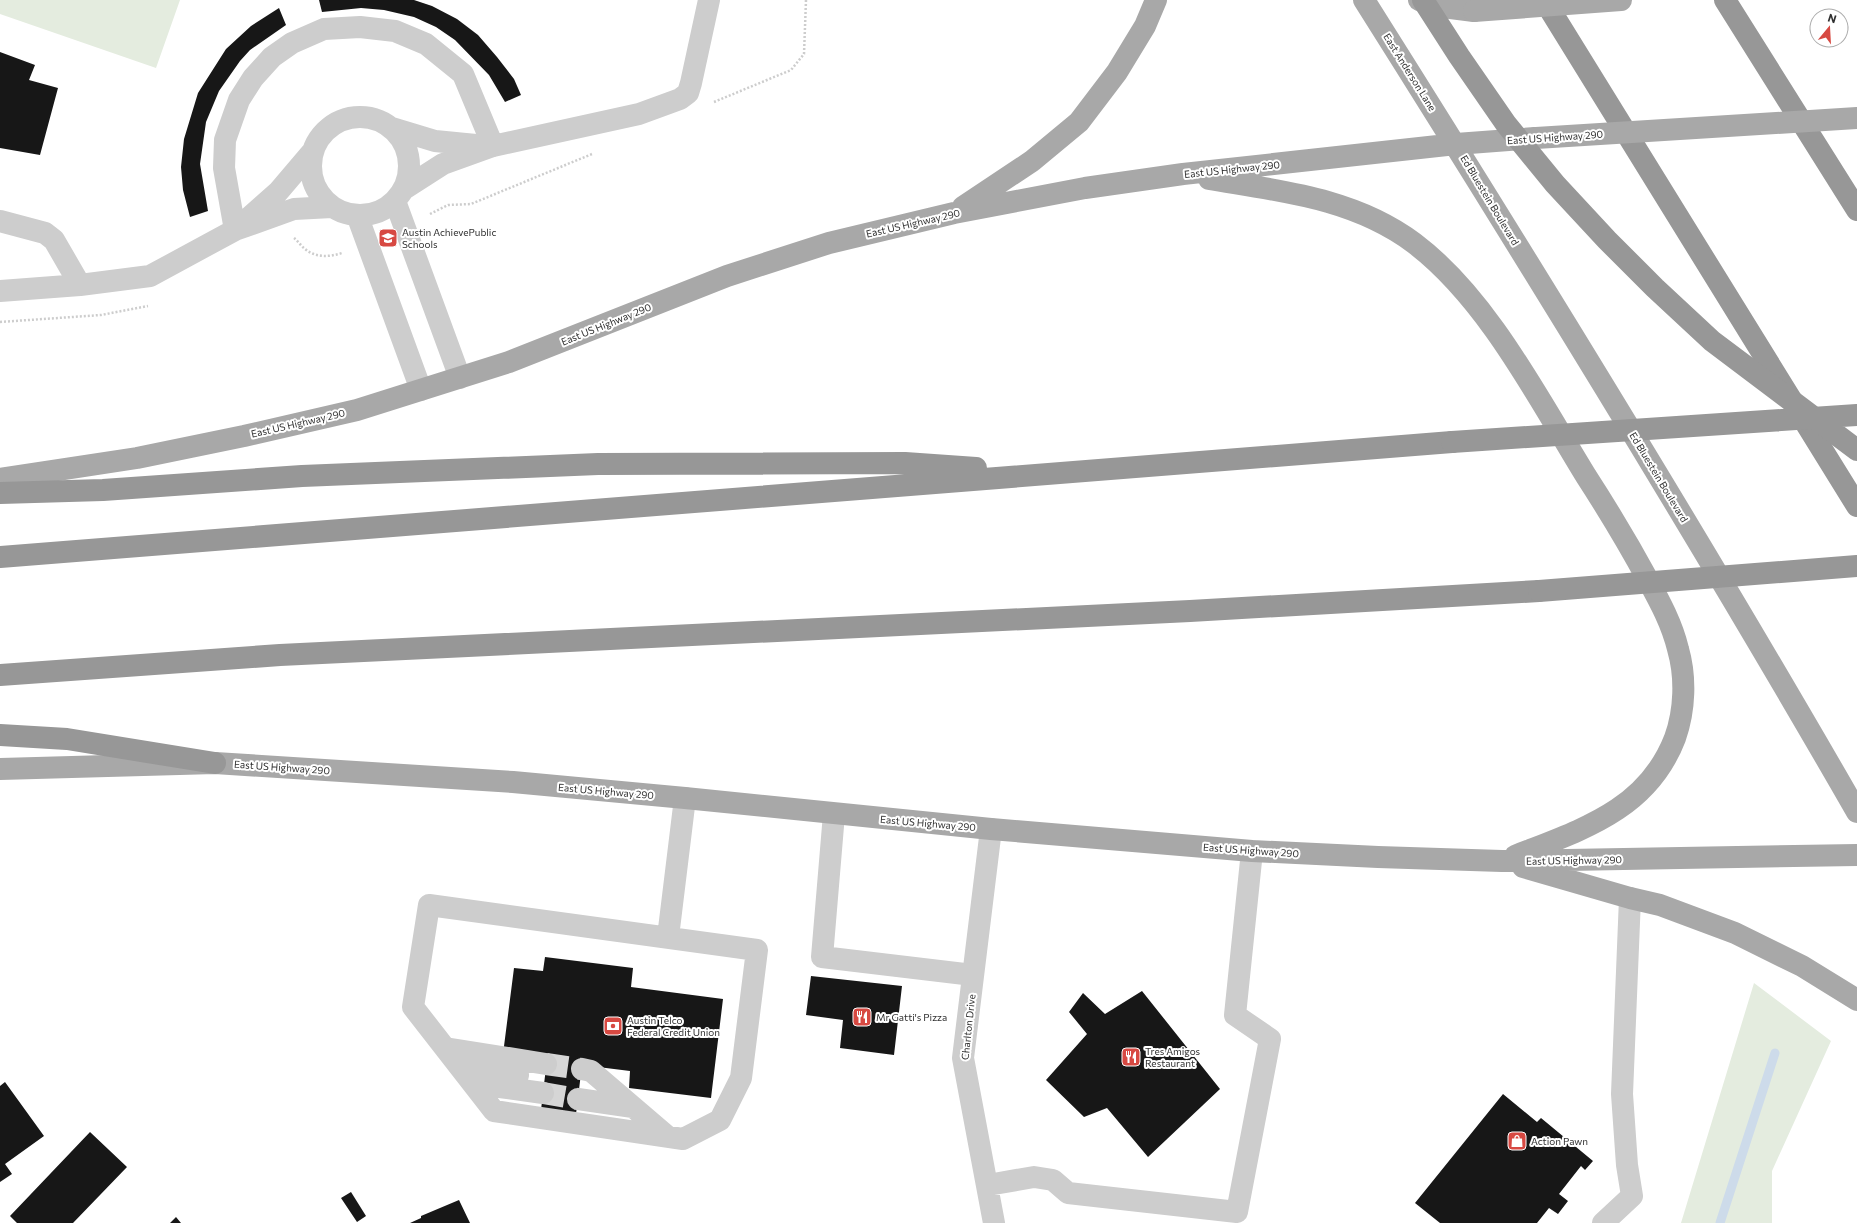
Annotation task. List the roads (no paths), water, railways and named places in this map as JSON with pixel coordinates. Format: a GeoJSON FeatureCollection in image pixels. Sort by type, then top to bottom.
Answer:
{"type":"FeatureCollection","features":[{"type":"Feature","properties":{"kind":"highway"},"geometry":{"type":"LineString","coordinates":[[1423,0],[1506,124],[1556,184],[1607,240],[1655,288],[1712,341],[1857,450]]}},
{"type":"Feature","properties":{"kind":"highway"},"geometry":{"type":"LineString","coordinates":[[1544,0],[1857,506]]}},
{"type":"Feature","properties":{"kind":"highway"},"geometry":{"type":"LineString","coordinates":[[1725,0],[1857,210]]}},
{"type":"Feature","properties":{"kind":"highway"},"geometry":{"type":"LineString","coordinates":[[0,557],[1452,442],[1857,415]]}},
{"type":"Feature","properties":{"kind":"highway"},"geometry":{"type":"LineString","coordinates":[[0,493],[103,490],[310,476],[598,464],[905,463],[1051,473]]}},
{"type":"Feature","properties":{"kind":"highway"},"geometry":{"type":"LineString","coordinates":[[0,675],[280,654],[1198,610],[1539,590],[1857,566]]}},
{"type":"Feature","properties":{"kind":"highway"},"geometry":{"type":"LineString","coordinates":[[0,735],[67,739],[215,763]]}},
{"type":"Feature","properties":{"kind":"main road"},"geometry":{"type":"LineString","coordinates":[[954,213],[1032,161],[1079,122],[1117,72],[1145,26],[1156,0]]}},
{"type":"Feature","properties":{"kind":"main road","name":"East Anderson Lane"},"geometry":{"type":"LineString","coordinates":[[1364,0],[1456,144]]}},
{"type":"Feature","properties":{"kind":"main road"},"geometry":{"type":"LineString","coordinates":[[1419,0],[1435,6],[1474,11],[1621,0]]}},
{"type":"Feature","properties":{"kind":"main road","name":"East US Highway 290"},"geometry":{"type":"LineString","coordinates":[[0,479],[137,458],[244,436],[357,410],[510,362],[727,276],[829,243],[954,213],[1085,188],[1183,174],[1456,144],[1857,118]]}},
{"type":"Feature","properties":{"kind":"main road","name":"Ed Bluestein Boulevard"},"geometry":{"type":"LineString","coordinates":[[1456,144],[1759,641],[1857,812]]}},
{"type":"Feature","properties":{"kind":"main road"},"geometry":{"type":"LineString","coordinates":[[1183,174],[1293,193],[1330,201],[1360,212],[1388,226],[1413,242],[1451,275],[1469,296],[1512,356],[1627,542],[1669,620],[1678,648],[1683,671],[1683,694],[1675,736],[1655,774],[1641,792],[1618,810],[1594,823],[1502,861]]}},
{"type":"Feature","properties":{"kind":"main road","name":"East US Highway 290"},"geometry":{"type":"LineString","coordinates":[[0,769],[215,763],[513,782],[991,829],[1252,851],[1502,861],[1857,855]]}},
{"type":"Feature","properties":{"kind":"main road"},"geometry":{"type":"LineString","coordinates":[[1502,861],[1630,898],[1660,905],[1735,933],[1802,966],[1857,1000]]}},
{"type":"Feature","properties":{"kind":"street"},"geometry":{"type":"LineString","coordinates":[[312,152],[311,167],[314,182],[321,196],[332,207],[357,215],[377,212],[384,209],[399,195],[443,164],[493,146],[639,114],[680,99],[688,93],[691,83],[709,0]]}},
{"type":"Feature","properties":{"kind":"street"},"geometry":{"type":"LineString","coordinates":[[235,230],[224,168],[225,140],[239,100],[254,78],[272,57],[292,43],[324,29],[360,27],[395,32],[426,44],[463,74],[493,146]]}},
{"type":"Feature","properties":{"kind":"street"},"geometry":{"type":"LineString","coordinates":[[235,230],[278,192],[312,152],[320,138],[331,126],[346,118],[362,116],[378,120],[392,128],[435,141],[493,146]]}},
{"type":"Feature","properties":{"kind":"street"},"geometry":{"type":"LineString","coordinates":[[392,128],[403,140],[409,156],[409,173],[399,195],[460,378]]}},
{"type":"Feature","properties":{"kind":"street"},"geometry":{"type":"LineString","coordinates":[[0,291],[80,285],[150,276],[235,230],[294,209],[332,207]]}},
{"type":"Feature","properties":{"kind":"street"},"geometry":{"type":"LineString","coordinates":[[357,215],[420,390]]}},
{"type":"Feature","properties":{"kind":"street"},"geometry":{"type":"LineString","coordinates":[[0,221],[45,233],[54,240],[80,285]]}},
{"type":"Feature","properties":{"kind":"street"},"geometry":{"type":"LineString","coordinates":[[668,937],[685,798]]}},
{"type":"Feature","properties":{"kind":"street"},"geometry":{"type":"LineString","coordinates":[[834,814],[822,958],[973,975]]}},
{"type":"Feature","properties":{"kind":"street","name":"Charlton Drive"},"geometry":{"type":"LineString","coordinates":[[991,829],[963,1058],[994,1223]]}},
{"type":"Feature","properties":{"kind":"street"},"geometry":{"type":"LineString","coordinates":[[988,1185],[1034,1178],[1053,1180],[1068,1193],[1237,1212],[1270,1039],[1235,1015],[1252,851]]}},
{"type":"Feature","properties":{"kind":"street"},"geometry":{"type":"LineString","coordinates":[[1603,1223],[1632,1196],[1627,1165],[1622,1094],[1630,898]]}},
{"type":"Feature","properties":{"kind":"street"},"geometry":{"type":"LineString","coordinates":[[429,905],[668,937],[757,950],[741,1078],[720,1120],[683,1139],[494,1111],[413,1007],[429,905]]}},
{"type":"Feature","properties":{"kind":"street"},"geometry":{"type":"LineString","coordinates":[[445,1048],[544,1079],[466,1074]]}},
{"type":"Feature","properties":{"kind":"street"},"geometry":{"type":"LineString","coordinates":[[633,1107],[580,1084],[591,1071],[667,1136]]}},
{"type":"Feature","properties":{"kind":"waterway"},"geometry":{"type":"LineString","coordinates":[[1720,1223],[1775,1053]]}},
{"type":"Feature","properties":{"kind":"tunnel"},"geometry":{"type":"LineString","coordinates":[[546,1064],[582,1069]]}},
{"type":"Feature","properties":{"kind":"tunnel"},"geometry":{"type":"LineString","coordinates":[[543,1093],[578,1099]]}},
{"type":"Feature","properties":{"kind":"place","name":"Austin AchievePublic Schools"},"geometry":{"type":"Point","coordinates":[388,238]}},
{"type":"Feature","properties":{"kind":"place","name":"Mr Gatti's Pizza"},"geometry":{"type":"Point","coordinates":[862,1017]}},
{"type":"Feature","properties":{"kind":"place","name":"Austin Telco Federal Credit Union"},"geometry":{"type":"Point","coordinates":[613,1026]}},
{"type":"Feature","properties":{"kind":"place","name":"Tres Amigos Restaurant"},"geometry":{"type":"Point","coordinates":[1131,1057]}},
{"type":"Feature","properties":{"kind":"place","name":"Action Pawn"},"geometry":{"type":"Point","coordinates":[1517,1141]}}]}
